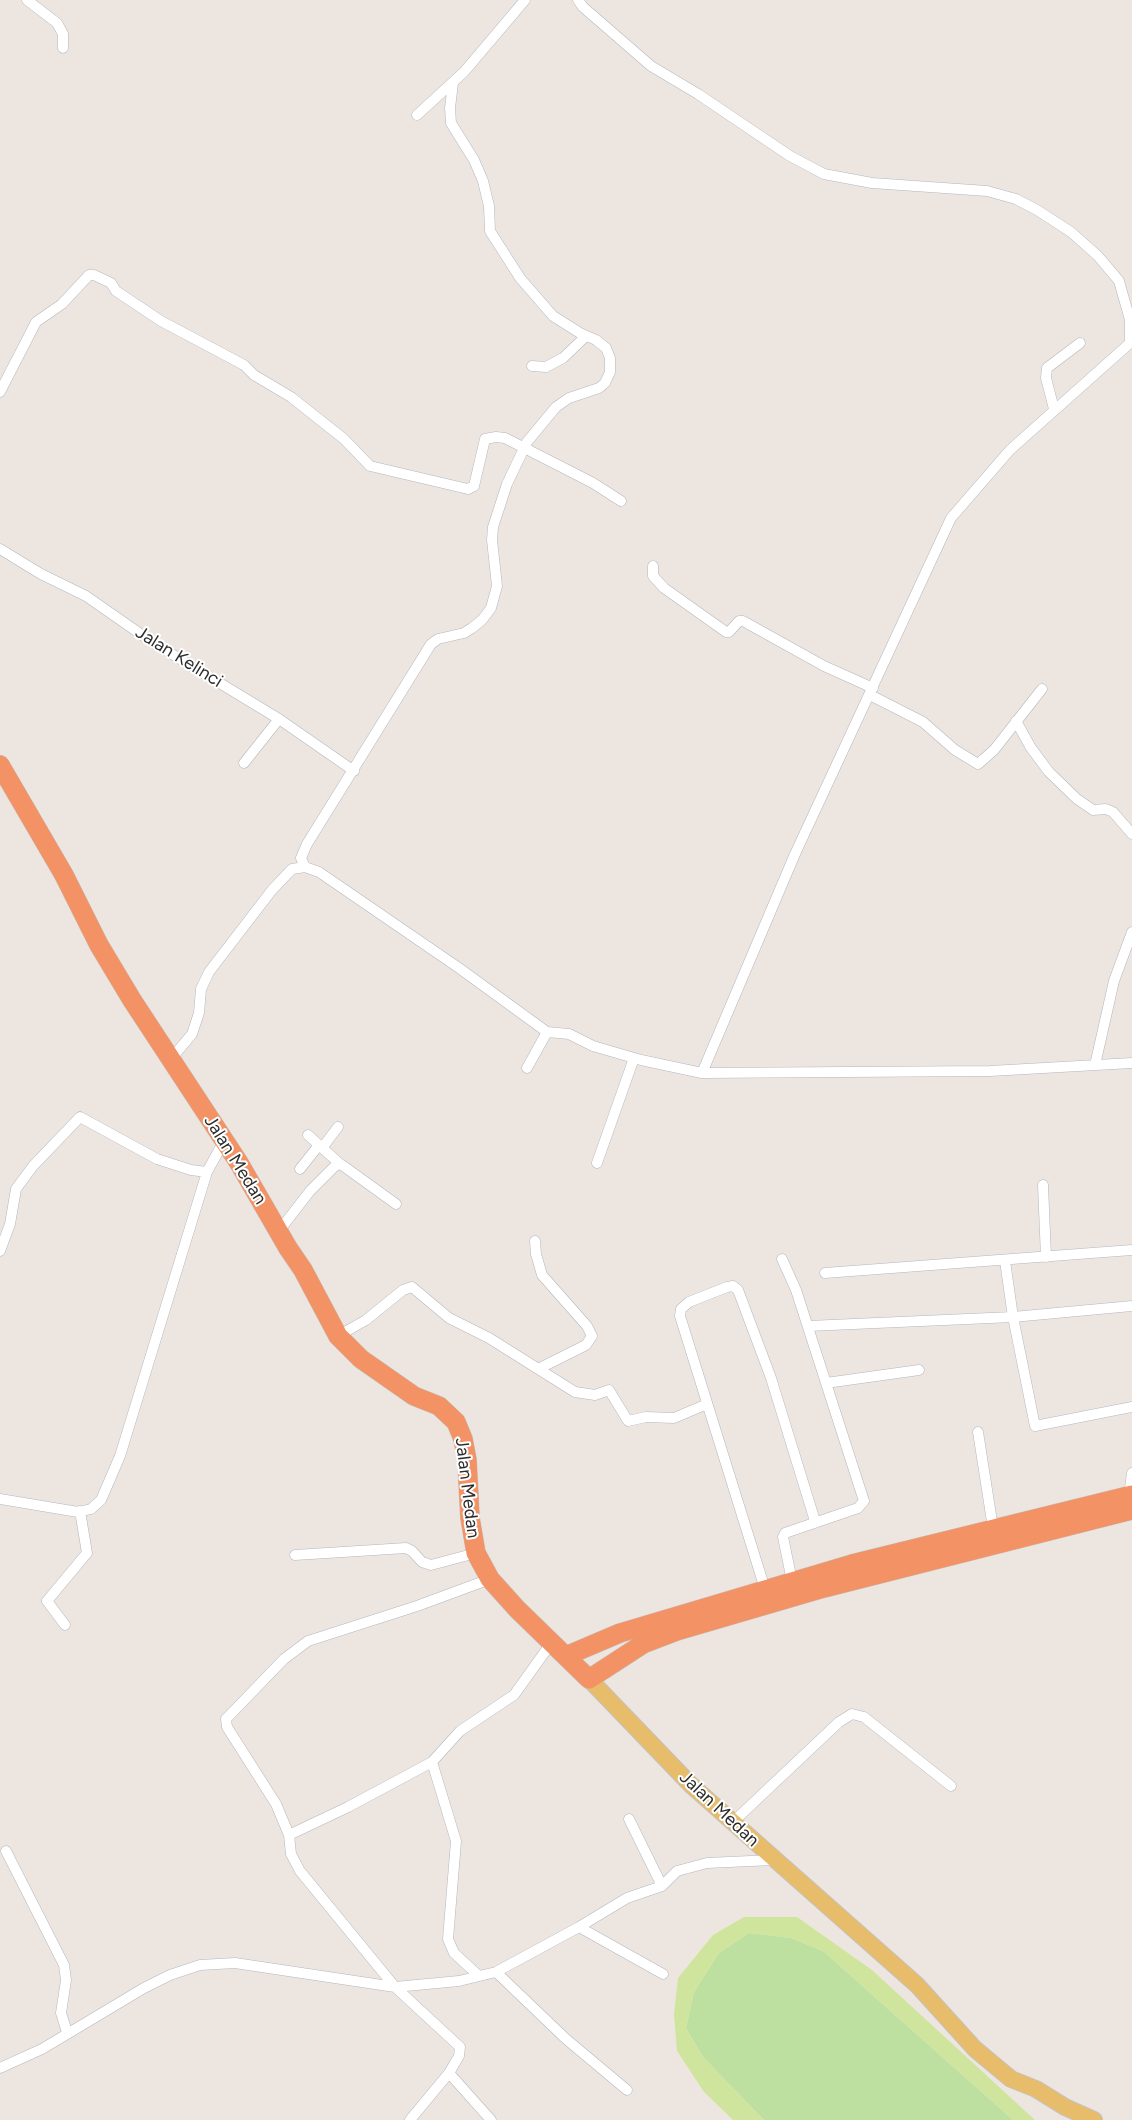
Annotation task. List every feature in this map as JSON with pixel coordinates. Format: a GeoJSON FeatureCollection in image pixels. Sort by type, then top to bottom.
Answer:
{"type":"FeatureCollection","features":[{"type":"Feature","properties":{"kind":"highway","name":"Jalan Medan"},"geometry":{"type":"LineString","coordinates":[[0,765],[64,875],[99,945],[224,1141],[279,1231],[338,1336],[361,1359],[414,1396],[439,1406],[456,1422],[463,1438],[467,1460],[470,1518],[476,1553],[490,1578],[517,1609],[589,1679]]}},
{"type":"Feature","properties":{"kind":"highway"},"geometry":{"type":"LineString","coordinates":[[589,1679],[632,1650],[669,1634],[1131,1500]]}},
{"type":"Feature","properties":{"kind":"highway"},"geometry":{"type":"LineString","coordinates":[[566,1656],[594,1642],[620,1633],[792,1581],[993,1528],[1076,1516]]}},
{"type":"Feature","properties":{"kind":"main road","name":"Jalan Medan"},"geometry":{"type":"LineString","coordinates":[[589,1679],[667,1761],[774,1860],[917,1986],[975,2049],[1011,2079],[1036,2089],[1065,2107],[1094,2120]]}},
{"type":"Feature","properties":{"kind":"street"},"geometry":{"type":"LineString","coordinates":[[27,0],[60,28],[64,34],[63,48]]}},
{"type":"Feature","properties":{"kind":"street"},"geometry":{"type":"LineString","coordinates":[[417,115],[454,83],[525,0]]}},
{"type":"Feature","properties":{"kind":"street"},"geometry":{"type":"LineString","coordinates":[[578,0],[582,7],[651,66],[698,94],[733,120],[824,174],[872,183],[987,191],[1004,194],[1037,210],[1086,244],[1120,281],[1130,320],[1130,342],[1010,450],[951,518],[872,692],[795,854],[702,1073]]}},
{"type":"Feature","properties":{"kind":"street"},"geometry":{"type":"LineString","coordinates":[[305,868],[301,858],[307,844],[431,644],[438,639],[464,633],[482,620],[491,608],[497,586],[492,540],[493,527],[498,508],[523,448],[535,430],[556,407],[569,398],[599,388],[608,379],[611,366],[608,352],[602,344],[553,316],[520,278],[490,231],[489,206],[482,181],[470,153],[451,123],[450,108],[454,83]]}},
{"type":"Feature","properties":{"kind":"street"},"geometry":{"type":"LineString","coordinates":[[0,392],[36,322],[62,304],[89,275],[111,283],[116,291],[161,321],[244,365],[254,375],[291,398],[344,439],[370,466],[468,489],[474,486],[485,439],[490,436],[505,438],[593,483],[621,502]]}},
{"type":"Feature","properties":{"kind":"street"},"geometry":{"type":"LineString","coordinates":[[532,366],[546,367],[563,358],[586,336]]}},
{"type":"Feature","properties":{"kind":"street"},"geometry":{"type":"LineString","coordinates":[[1054,409],[1046,378],[1047,368],[1080,343]]}},
{"type":"Feature","properties":{"kind":"street","name":"Jalan Kelinci"},"geometry":{"type":"LineString","coordinates":[[0,549],[41,574],[86,596],[152,642],[279,719],[354,771]]}},
{"type":"Feature","properties":{"kind":"street"},"geometry":{"type":"LineString","coordinates":[[653,566],[653,576],[677,600],[724,631],[729,632],[739,621],[743,621],[923,722],[955,750],[978,764],[994,750],[1042,690]]}},
{"type":"Feature","properties":{"kind":"street"},"geometry":{"type":"LineString","coordinates":[[244,764],[279,719]]}},
{"type":"Feature","properties":{"kind":"street"},"geometry":{"type":"LineString","coordinates":[[1016,721],[1044,765],[1077,799],[1089,808],[1112,812],[1132,834]]}},
{"type":"Feature","properties":{"kind":"street"},"geometry":{"type":"LineString","coordinates":[[170,1059],[192,1034],[199,1013],[201,989],[209,972],[285,876],[292,869],[305,868],[319,872],[459,968],[547,1032],[569,1034],[593,1046],[634,1058],[702,1073],[990,1071],[1132,1063]]}},
{"type":"Feature","properties":{"kind":"street"},"geometry":{"type":"LineString","coordinates":[[1095,1065],[1118,967],[1132,932]]}},
{"type":"Feature","properties":{"kind":"street"},"geometry":{"type":"LineString","coordinates":[[527,1068],[547,1032]]}},
{"type":"Feature","properties":{"kind":"street"},"geometry":{"type":"LineString","coordinates":[[597,1162],[634,1058]]}},
{"type":"Feature","properties":{"kind":"street"},"geometry":{"type":"LineString","coordinates":[[0,1252],[10,1224],[16,1189],[33,1166],[80,1117],[157,1159],[191,1170],[207,1172]]}},
{"type":"Feature","properties":{"kind":"street"},"geometry":{"type":"LineString","coordinates":[[300,1169],[338,1128]]}},
{"type":"Feature","properties":{"kind":"street"},"geometry":{"type":"LineString","coordinates":[[308,1136],[340,1164],[396,1204]]}},
{"type":"Feature","properties":{"kind":"street"},"geometry":{"type":"LineString","coordinates":[[0,1499],[80,1511],[90,1508],[100,1500],[120,1456],[207,1172],[224,1141]]}},
{"type":"Feature","properties":{"kind":"street"},"geometry":{"type":"LineString","coordinates":[[279,1231],[310,1191],[336,1165],[340,1164]]}},
{"type":"Feature","properties":{"kind":"street"},"geometry":{"type":"LineString","coordinates":[[1043,1185],[1046,1257]]}},
{"type":"Feature","properties":{"kind":"street"},"geometry":{"type":"LineString","coordinates":[[536,1241],[536,1254],[542,1275],[587,1326],[592,1336],[586,1345],[538,1369]]}},
{"type":"Feature","properties":{"kind":"street"},"geometry":{"type":"LineString","coordinates":[[825,1274],[1132,1250]]}},
{"type":"Feature","properties":{"kind":"street"},"geometry":{"type":"LineString","coordinates":[[782,1259],[794,1284],[864,1501],[858,1508],[786,1532],[783,1536],[792,1581]]}},
{"type":"Feature","properties":{"kind":"street"},"geometry":{"type":"LineString","coordinates":[[1005,1261],[1013,1317],[1035,1426],[1132,1408]]}},
{"type":"Feature","properties":{"kind":"street"},"geometry":{"type":"LineString","coordinates":[[765,1589],[680,1311],[689,1302],[720,1289],[733,1286],[740,1293],[771,1378],[815,1521]]}},
{"type":"Feature","properties":{"kind":"street"},"geometry":{"type":"LineString","coordinates":[[338,1336],[366,1320],[403,1290],[412,1287],[449,1318],[489,1338],[578,1393],[595,1395],[610,1390],[628,1421],[646,1417],[674,1418],[707,1404]]}},
{"type":"Feature","properties":{"kind":"street"},"geometry":{"type":"LineString","coordinates":[[808,1326],[1013,1317],[1132,1306]]}},
{"type":"Feature","properties":{"kind":"street"},"geometry":{"type":"LineString","coordinates":[[826,1383],[919,1370]]}},
{"type":"Feature","properties":{"kind":"street"},"geometry":{"type":"LineString","coordinates":[[978,1432],[993,1528]]}},
{"type":"Feature","properties":{"kind":"street"},"geometry":{"type":"LineString","coordinates":[[1131,1500],[1132,1473]]}},
{"type":"Feature","properties":{"kind":"street"},"geometry":{"type":"LineString","coordinates":[[64,1625],[47,1601],[87,1553],[80,1511]]}},
{"type":"Feature","properties":{"kind":"street"},"geometry":{"type":"LineString","coordinates":[[295,1555],[406,1548],[412,1550],[422,1562],[431,1565],[476,1553]]}},
{"type":"Feature","properties":{"kind":"street"},"geometry":{"type":"LineString","coordinates":[[410,2120],[449,2073],[459,2056],[460,2047],[395,1987],[300,1871],[291,1854],[288,1835],[276,1804],[227,1728],[227,1716],[284,1659],[308,1641],[417,1606],[490,1578]]}},
{"type":"Feature","properties":{"kind":"street"},"geometry":{"type":"LineString","coordinates":[[288,1835],[348,1807],[432,1762],[464,1728],[514,1695],[552,1642]]}},
{"type":"Feature","properties":{"kind":"street"},"geometry":{"type":"LineString","coordinates":[[733,1822],[838,1722],[852,1714],[864,1717],[951,1786]]}},
{"type":"Feature","properties":{"kind":"street"},"geometry":{"type":"LineString","coordinates":[[432,1762],[456,1841],[448,1930],[450,1944],[454,1953],[479,1976]]}},
{"type":"Feature","properties":{"kind":"street"},"geometry":{"type":"LineString","coordinates":[[629,1819],[662,1886]]}},
{"type":"Feature","properties":{"kind":"street"},"geometry":{"type":"LineString","coordinates":[[6,1851],[64,1965],[66,1980],[61,2014],[67,2032]]}},
{"type":"Feature","properties":{"kind":"street"},"geometry":{"type":"LineString","coordinates":[[0,2068],[42,2049],[67,2032],[144,1988],[170,1975],[200,1966],[235,1963],[395,1987],[459,1981],[496,1972],[579,1928],[627,1898],[662,1886],[677,1871],[690,1866],[707,1863],[774,1860]]}},
{"type":"Feature","properties":{"kind":"street"},"geometry":{"type":"LineString","coordinates":[[579,1928],[663,1974]]}},
{"type":"Feature","properties":{"kind":"street"},"geometry":{"type":"LineString","coordinates":[[496,1972],[566,2039],[627,2090]]}},
{"type":"Feature","properties":{"kind":"street"},"geometry":{"type":"LineString","coordinates":[[449,2073],[491,2120]]}},
{"type":"Feature","properties":{"kind":"green space"},"geometry":{"type":"Polygon","coordinates":[[[744,1917],[797,1917],[872,1970],[1035,2120],[1013,2120],[823,1951],[791,1938],[749,1933],[719,1953],[694,1992],[686,2028],[703,2057],[764,2120],[733,2120],[704,2092],[677,2051],[674,2014],[678,1978],[713,1935],[744,1917]]]}},
{"type":"Feature","properties":{"kind":"green space"},"geometry":{"type":"Polygon","coordinates":[[[749,1933],[791,1938],[823,1951],[1013,2120],[764,2120],[703,2057],[686,2028],[694,1992],[719,1953],[749,1933]]]}}]}
